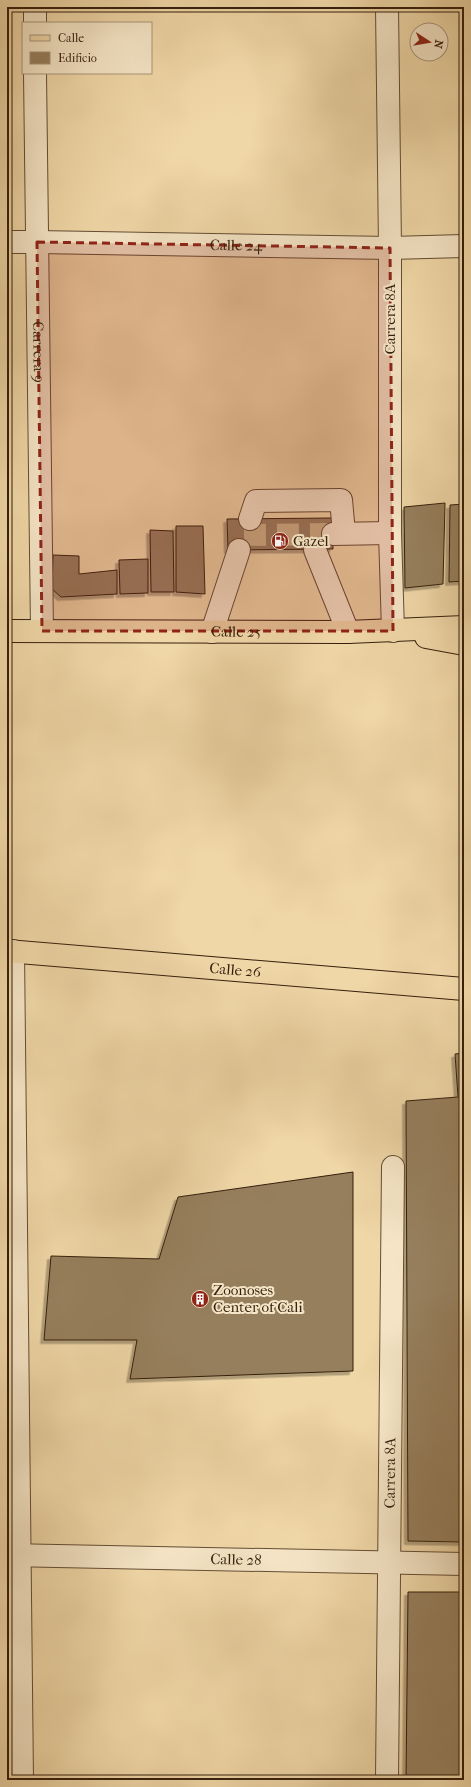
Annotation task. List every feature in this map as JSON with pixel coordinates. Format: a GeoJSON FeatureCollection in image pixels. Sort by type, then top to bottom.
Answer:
{"type":"FeatureCollection","features":[{"type":"Feature","properties":{"kind":"main road","name":"Calle 25"},"geometry":{"type":"LineString","coordinates":[[7,631],[348,632],[464,627]]}},
{"type":"Feature","properties":{"kind":"main road"},"geometry":{"type":"LineString","coordinates":[[392,631],[464,644]]}},
{"type":"Feature","properties":{"kind":"main road","name":"Calle 26"},"geometry":{"type":"LineString","coordinates":[[10,951],[464,989]]}},
{"type":"Feature","properties":{"kind":"street"},"geometry":{"type":"LineString","coordinates":[[35,7],[35,22]]}},
{"type":"Feature","properties":{"kind":"street","name":"Carrera 8A"},"geometry":{"type":"LineString","coordinates":[[388,7],[390,533],[392,631]]}},
{"type":"Feature","properties":{"kind":"street","name":"Carrera 9"},"geometry":{"type":"LineString","coordinates":[[35,74],[42,631]]}},
{"type":"Feature","properties":{"kind":"street","name":"Calle 24"},"geometry":{"type":"LineString","coordinates":[[7,242],[390,248],[464,246]]}},
{"type":"Feature","properties":{"kind":"street"},"geometry":{"type":"LineString","coordinates":[[250,519],[256,501],[342,500],[338,534],[390,533]]}},
{"type":"Feature","properties":{"kind":"street"},"geometry":{"type":"LineString","coordinates":[[212,632],[239,550]]}},
{"type":"Feature","properties":{"kind":"street"},"geometry":{"type":"LineString","coordinates":[[315,550],[348,632]]}},
{"type":"Feature","properties":{"kind":"street"},"geometry":{"type":"LineString","coordinates":[[10,951],[13,1555],[22,1780]]}},
{"type":"Feature","properties":{"kind":"street","name":"Carrera 8A"},"geometry":{"type":"LineString","coordinates":[[387,1780],[393,1167]]}},
{"type":"Feature","properties":{"kind":"street","name":"Calle 28"},"geometry":{"type":"LineString","coordinates":[[13,1555],[464,1564]]}},
{"type":"Feature","properties":{"kind":"highlighted area"},"geometry":{"type":"Polygon","coordinates":[[[37,242],[390,248],[393,631],[42,631],[37,242]]]}},
{"type":"Feature","properties":{"kind":"building"},"geometry":{"type":"Polygon","coordinates":[[[445,503],[443,584],[405,588],[404,507],[445,503]]]}},
{"type":"Feature","properties":{"kind":"building"},"geometry":{"type":"Polygon","coordinates":[[[464,504],[464,581],[449,582],[450,505],[464,504]]]}},
{"type":"Feature","properties":{"kind":"building","name":"Gazel"},"geometry":{"type":"Polygon","coordinates":[[[332,518],[333,549],[228,550],[227,519],[332,518]]]}},
{"type":"Feature","properties":{"kind":"building"},"geometry":{"type":"Polygon","coordinates":[[[176,526],[203,526],[205,594],[176,592],[176,526]]]}},
{"type":"Feature","properties":{"kind":"building"},"geometry":{"type":"Polygon","coordinates":[[[150,530],[173,531],[174,592],[151,592],[150,530]]]}},
{"type":"Feature","properties":{"kind":"building"},"geometry":{"type":"Polygon","coordinates":[[[53,555],[79,556],[79,574],[117,570],[117,594],[61,597],[52,589],[53,555]]]}},
{"type":"Feature","properties":{"kind":"building"},"geometry":{"type":"Polygon","coordinates":[[[148,559],[148,593],[120,594],[119,560],[148,559]]]}},
{"type":"Feature","properties":{"kind":"building"},"geometry":{"type":"Polygon","coordinates":[[[464,1053],[464,1542],[408,1541],[406,1101],[458,1097],[455,1054],[464,1053]]]}},
{"type":"Feature","properties":{"kind":"building","name":"Zoonoses Center of Cali"},"geometry":{"type":"Polygon","coordinates":[[[353,1172],[353,1371],[130,1379],[137,1340],[44,1340],[51,1256],[159,1259],[178,1197],[353,1172]]]}},
{"type":"Feature","properties":{"kind":"building"},"geometry":{"type":"Polygon","coordinates":[[[408,1592],[464,1592],[464,1780],[406,1780],[408,1592]]]}},
{"type":"Feature","properties":{"kind":"tunnel"},"geometry":{"type":"LineString","coordinates":[[244,535],[333,534]]}},
{"type":"Feature","properties":{"kind":"place","name":"Gazel"},"geometry":{"type":"Point","coordinates":[280,541]}},
{"type":"Feature","properties":{"kind":"place","name":"Zoonoses Center of Cali"},"geometry":{"type":"Point","coordinates":[200,1299]}}]}
